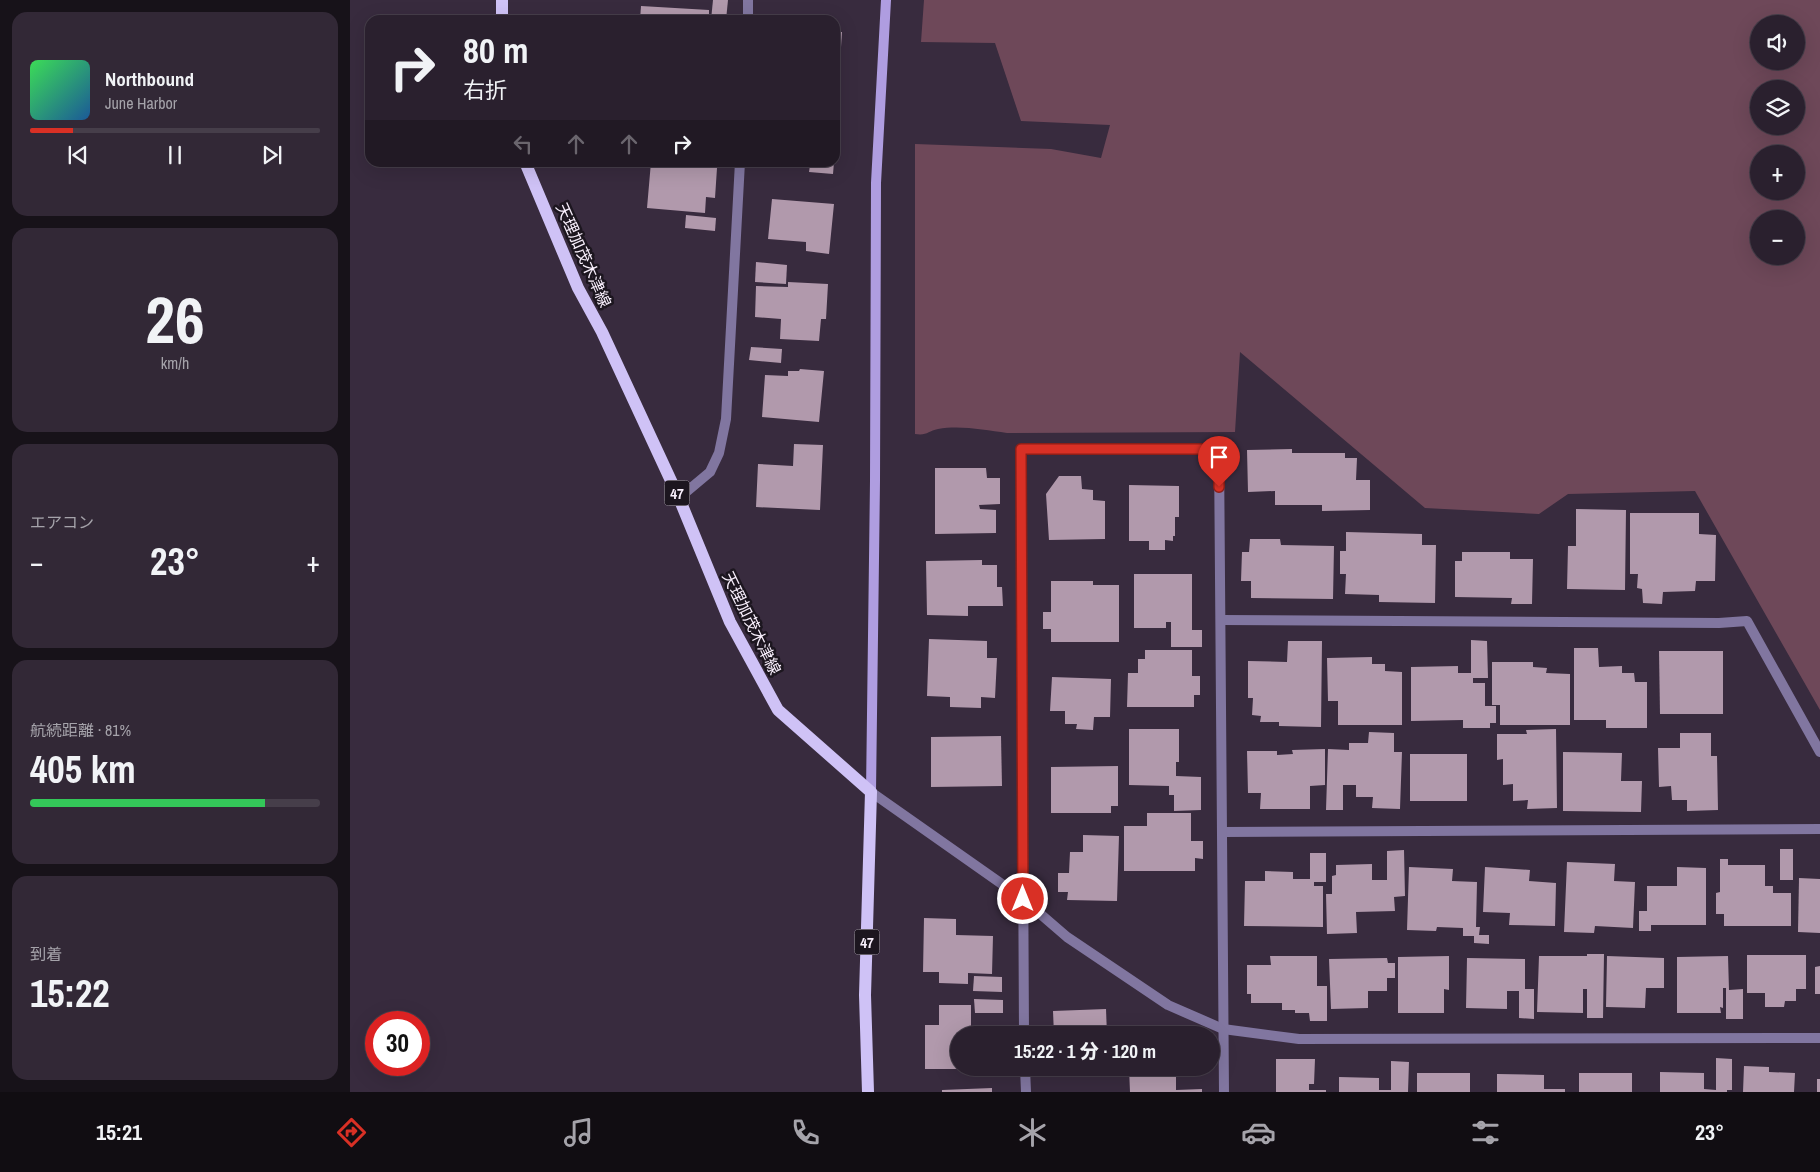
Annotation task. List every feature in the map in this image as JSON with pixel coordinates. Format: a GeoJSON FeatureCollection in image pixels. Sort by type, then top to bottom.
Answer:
{"type":"FeatureCollection","features":[{"type":"Feature","properties":{"kind":"main road"},"geometry":{"type":"LineString","coordinates":[[502,0],[502,15]]}},
{"type":"Feature","properties":{"kind":"main road","name":"天理加茂木津線"},"geometry":{"type":"LineString","coordinates":[[526,167],[578,288],[602,332],[679,498],[730,622],[778,710],[871,792]]}},
{"type":"Feature","properties":{"kind":"main road","name":"47"},"geometry":{"type":"LineString","coordinates":[[868,1092],[866,995],[871,792]]}},
{"type":"Feature","properties":{"kind":"street"},"geometry":{"type":"LineString","coordinates":[[748,0],[748,15]]}},
{"type":"Feature","properties":{"kind":"street"},"geometry":{"type":"LineString","coordinates":[[886,0],[876,183],[871,792],[1023,899],[1067,937],[1168,1005],[1223,1029],[1299,1039],[1820,1038]]}},
{"type":"Feature","properties":{"kind":"street"},"geometry":{"type":"LineString","coordinates":[[679,498],[710,472],[719,453],[726,420],[740,167]]}},
{"type":"Feature","properties":{"kind":"street"},"geometry":{"type":"LineString","coordinates":[[1024,1026],[1021,449],[1219,449],[1224,1092]]}},
{"type":"Feature","properties":{"kind":"street"},"geometry":{"type":"LineString","coordinates":[[1221,620],[1720,623],[1746,621],[1820,752]]}},
{"type":"Feature","properties":{"kind":"street"},"geometry":{"type":"LineString","coordinates":[[1223,832],[1820,830]]}},
{"type":"Feature","properties":{"kind":"street"},"geometry":{"type":"LineString","coordinates":[[1025,1076],[1026,1092]]}},
{"type":"Feature","properties":{"kind":"shaded area"},"geometry":{"type":"Polygon","coordinates":[[[924,0],[1820,0],[1820,710],[1695,491],[1568,494],[1539,514],[1425,508],[1240,352],[1235,432],[1007,433],[972,428],[955,428],[938,429],[915,434],[915,144],[1051,149],[1101,158],[1110,125],[1021,121],[995,43],[921,42],[924,0]]]}},
{"type":"Feature","properties":{"kind":"building"},"geometry":{"type":"Polygon","coordinates":[[[713,0],[728,0],[726,15],[712,15],[713,0]]]}},
{"type":"Feature","properties":{"kind":"building"},"geometry":{"type":"Polygon","coordinates":[[[641,6],[709,10],[709,15],[640,15],[641,6]]]}},
{"type":"Feature","properties":{"kind":"building"},"geometry":{"type":"Polygon","coordinates":[[[840,32],[842,32],[840,62],[840,32]]]}},
{"type":"Feature","properties":{"kind":"building"},"geometry":{"type":"Polygon","coordinates":[[[651,167],[717,168],[715,198],[706,197],[705,213],[647,208],[651,167]]]}},
{"type":"Feature","properties":{"kind":"building"},"geometry":{"type":"Polygon","coordinates":[[[810,167],[834,167],[833,174],[809,172],[810,167]]]}},
{"type":"Feature","properties":{"kind":"building"},"geometry":{"type":"Polygon","coordinates":[[[772,199],[834,204],[829,254],[806,251],[806,242],[768,239],[772,199]]]}},
{"type":"Feature","properties":{"kind":"building"},"geometry":{"type":"Polygon","coordinates":[[[686,215],[716,218],[715,231],[685,228],[686,215]]]}},
{"type":"Feature","properties":{"kind":"building"},"geometry":{"type":"Polygon","coordinates":[[[756,262],[787,265],[786,284],[755,282],[756,262]]]}},
{"type":"Feature","properties":{"kind":"building"},"geometry":{"type":"Polygon","coordinates":[[[788,282],[828,284],[826,319],[821,319],[819,341],[780,339],[781,319],[755,317],[756,286],[788,287],[788,282]]]}},
{"type":"Feature","properties":{"kind":"building"},"geometry":{"type":"Polygon","coordinates":[[[751,347],[782,349],[781,363],[749,360],[751,347]]]}},
{"type":"Feature","properties":{"kind":"building"},"geometry":{"type":"Polygon","coordinates":[[[800,369],[824,371],[819,422],[762,417],[765,375],[788,376],[788,371],[799,371],[800,369]]]}},
{"type":"Feature","properties":{"kind":"building"},"geometry":{"type":"Polygon","coordinates":[[[794,444],[823,445],[820,510],[756,507],[758,464],[793,466],[794,444]]]}},
{"type":"Feature","properties":{"kind":"building"},"geometry":{"type":"Polygon","coordinates":[[[1292,449],[1292,453],[1345,453],[1345,458],[1357,458],[1356,480],[1370,480],[1370,510],[1322,511],[1322,505],[1275,505],[1275,491],[1248,492],[1247,450],[1292,449]]]}},
{"type":"Feature","properties":{"kind":"building"},"geometry":{"type":"Polygon","coordinates":[[[935,468],[986,468],[987,478],[1000,478],[1000,504],[979,505],[980,509],[996,510],[996,533],[935,534],[935,468]]]}},
{"type":"Feature","properties":{"kind":"building"},"geometry":{"type":"Polygon","coordinates":[[[1059,476],[1081,476],[1082,489],[1093,490],[1093,500],[1105,501],[1105,539],[1049,540],[1046,494],[1059,476]]]}},
{"type":"Feature","properties":{"kind":"building"},"geometry":{"type":"Polygon","coordinates":[[[1129,485],[1179,486],[1179,517],[1175,517],[1175,536],[1173,536],[1173,541],[1165,540],[1165,550],[1149,550],[1149,541],[1129,541],[1129,485]]]}},
{"type":"Feature","properties":{"kind":"building"},"geometry":{"type":"Polygon","coordinates":[[[1576,509],[1626,510],[1625,590],[1567,589],[1568,546],[1576,546],[1576,509]]]}},
{"type":"Feature","properties":{"kind":"building"},"geometry":{"type":"Polygon","coordinates":[[[1630,513],[1699,513],[1699,534],[1716,535],[1715,581],[1696,581],[1695,591],[1663,592],[1662,604],[1643,603],[1642,589],[1637,588],[1638,574],[1630,574],[1630,513]]]}},
{"type":"Feature","properties":{"kind":"building"},"geometry":{"type":"Polygon","coordinates":[[[1346,532],[1422,534],[1422,545],[1436,545],[1435,603],[1379,602],[1379,595],[1345,594],[1346,574],[1340,574],[1340,551],[1346,551],[1346,532]]]}},
{"type":"Feature","properties":{"kind":"building"},"geometry":{"type":"Polygon","coordinates":[[[1250,539],[1280,539],[1281,545],[1334,546],[1333,599],[1251,598],[1251,581],[1241,581],[1242,552],[1249,552],[1250,539]]]}},
{"type":"Feature","properties":{"kind":"building"},"geometry":{"type":"Polygon","coordinates":[[[1462,552],[1510,552],[1510,559],[1533,559],[1532,604],[1511,604],[1512,598],[1455,597],[1455,561],[1462,561],[1462,552]]]}},
{"type":"Feature","properties":{"kind":"building"},"geometry":{"type":"Polygon","coordinates":[[[982,560],[982,565],[997,565],[997,587],[1002,587],[1003,606],[968,606],[968,616],[927,615],[926,561],[982,560]]]}},
{"type":"Feature","properties":{"kind":"building"},"geometry":{"type":"Polygon","coordinates":[[[1134,574],[1192,574],[1192,630],[1202,630],[1202,647],[1171,647],[1171,622],[1166,622],[1166,628],[1134,628],[1134,574]]]}},
{"type":"Feature","properties":{"kind":"building"},"geometry":{"type":"Polygon","coordinates":[[[1051,581],[1093,581],[1093,585],[1119,585],[1119,642],[1051,642],[1051,629],[1043,629],[1043,612],[1051,612],[1051,581]]]}},
{"type":"Feature","properties":{"kind":"building"},"geometry":{"type":"Polygon","coordinates":[[[929,639],[987,641],[987,658],[997,658],[995,698],[981,697],[981,708],[950,707],[950,697],[927,696],[929,639]]]}},
{"type":"Feature","properties":{"kind":"building"},"geometry":{"type":"Polygon","coordinates":[[[1471,640],[1487,641],[1488,678],[1473,678],[1473,683],[1485,683],[1485,706],[1496,706],[1496,723],[1490,723],[1490,728],[1463,728],[1463,720],[1411,721],[1411,667],[1458,666],[1458,673],[1471,673],[1471,640]]]}},
{"type":"Feature","properties":{"kind":"building"},"geometry":{"type":"Polygon","coordinates":[[[1288,641],[1322,641],[1321,727],[1279,726],[1279,722],[1260,722],[1261,716],[1252,715],[1253,698],[1248,698],[1248,661],[1287,662],[1288,641]]]}},
{"type":"Feature","properties":{"kind":"building"},"geometry":{"type":"Polygon","coordinates":[[[1574,648],[1598,648],[1599,667],[1622,666],[1622,673],[1634,673],[1635,682],[1647,682],[1647,728],[1606,728],[1606,720],[1574,720],[1574,648]]]}},
{"type":"Feature","properties":{"kind":"building"},"geometry":{"type":"Polygon","coordinates":[[[1145,650],[1192,650],[1192,676],[1200,676],[1200,695],[1194,695],[1194,707],[1127,707],[1128,673],[1138,673],[1138,659],[1145,659],[1145,650]]]}},
{"type":"Feature","properties":{"kind":"building"},"geometry":{"type":"Polygon","coordinates":[[[1659,651],[1723,651],[1723,714],[1660,714],[1659,651]]]}},
{"type":"Feature","properties":{"kind":"building"},"geometry":{"type":"Polygon","coordinates":[[[1372,657],[1372,664],[1385,664],[1385,671],[1402,672],[1402,725],[1338,725],[1338,701],[1328,701],[1327,658],[1372,657]]]}},
{"type":"Feature","properties":{"kind":"building"},"geometry":{"type":"Polygon","coordinates":[[[1492,662],[1533,662],[1533,667],[1547,668],[1546,673],[1570,674],[1570,725],[1500,725],[1500,705],[1492,705],[1492,662]]]}},
{"type":"Feature","properties":{"kind":"building"},"geometry":{"type":"Polygon","coordinates":[[[1052,677],[1111,679],[1110,717],[1094,717],[1093,730],[1076,729],[1077,724],[1065,724],[1065,711],[1050,711],[1052,677]]]}},
{"type":"Feature","properties":{"kind":"building"},"geometry":{"type":"Polygon","coordinates":[[[1129,729],[1179,729],[1179,762],[1176,762],[1176,776],[1201,777],[1201,810],[1174,811],[1174,795],[1169,795],[1169,786],[1129,785],[1129,729]]]}},
{"type":"Feature","properties":{"kind":"building"},"geometry":{"type":"Polygon","coordinates":[[[1556,729],[1557,808],[1527,809],[1528,800],[1513,801],[1513,784],[1503,785],[1503,759],[1497,760],[1497,734],[1527,734],[1526,730],[1556,729]]]}},
{"type":"Feature","properties":{"kind":"building"},"geometry":{"type":"Polygon","coordinates":[[[1369,732],[1394,733],[1394,752],[1402,752],[1400,809],[1372,808],[1373,797],[1356,797],[1356,785],[1343,785],[1343,810],[1326,810],[1328,749],[1349,750],[1349,743],[1368,743],[1369,732]]]}},
{"type":"Feature","properties":{"kind":"building"},"geometry":{"type":"Polygon","coordinates":[[[1680,733],[1711,733],[1711,756],[1717,756],[1718,810],[1687,811],[1687,800],[1672,800],[1671,786],[1659,787],[1658,748],[1680,748],[1680,733]]]}},
{"type":"Feature","properties":{"kind":"building"},"geometry":{"type":"Polygon","coordinates":[[[1001,736],[1002,786],[931,787],[931,737],[1001,736]]]}},
{"type":"Feature","properties":{"kind":"building"},"geometry":{"type":"Polygon","coordinates":[[[1325,749],[1325,785],[1310,786],[1310,809],[1260,809],[1261,793],[1248,793],[1247,751],[1277,751],[1277,755],[1293,754],[1292,750],[1325,749]]]}},
{"type":"Feature","properties":{"kind":"building"},"geometry":{"type":"Polygon","coordinates":[[[1563,752],[1622,753],[1621,781],[1642,781],[1641,812],[1563,811],[1563,752]]]}},
{"type":"Feature","properties":{"kind":"building"},"geometry":{"type":"Polygon","coordinates":[[[1410,754],[1467,754],[1467,801],[1410,801],[1410,754]]]}},
{"type":"Feature","properties":{"kind":"building"},"geometry":{"type":"Polygon","coordinates":[[[1118,766],[1118,806],[1111,806],[1111,813],[1051,813],[1051,767],[1118,766]]]}},
{"type":"Feature","properties":{"kind":"building"},"geometry":{"type":"Polygon","coordinates":[[[1147,813],[1191,813],[1191,841],[1203,841],[1203,859],[1195,858],[1195,871],[1124,871],[1124,826],[1147,826],[1147,813]]]}},
{"type":"Feature","properties":{"kind":"building"},"geometry":{"type":"Polygon","coordinates":[[[1083,835],[1119,836],[1117,901],[1067,900],[1068,892],[1058,892],[1058,873],[1069,873],[1070,852],[1083,852],[1083,835]]]}},
{"type":"Feature","properties":{"kind":"building"},"geometry":{"type":"Polygon","coordinates":[[[1780,849],[1793,849],[1793,880],[1780,880],[1780,849]]]}},
{"type":"Feature","properties":{"kind":"building"},"geometry":{"type":"Polygon","coordinates":[[[1404,850],[1405,896],[1394,897],[1395,911],[1356,912],[1357,933],[1327,934],[1326,894],[1332,894],[1332,876],[1336,875],[1336,865],[1372,864],[1372,880],[1387,880],[1387,851],[1404,850]]]}},
{"type":"Feature","properties":{"kind":"building"},"geometry":{"type":"Polygon","coordinates":[[[1310,853],[1326,853],[1326,882],[1314,882],[1314,886],[1323,886],[1323,927],[1244,926],[1245,881],[1265,881],[1265,871],[1293,872],[1293,879],[1310,879],[1310,853]]]}},
{"type":"Feature","properties":{"kind":"building"},"geometry":{"type":"Polygon","coordinates":[[[1720,859],[1728,859],[1728,865],[1765,865],[1765,886],[1773,886],[1773,893],[1791,893],[1791,926],[1724,926],[1724,914],[1716,914],[1716,893],[1720,892],[1720,859]]]}},
{"type":"Feature","properties":{"kind":"building"},"geometry":{"type":"Polygon","coordinates":[[[1567,862],[1615,864],[1614,881],[1635,882],[1633,928],[1595,926],[1594,933],[1564,932],[1567,862]]]}},
{"type":"Feature","properties":{"kind":"building"},"geometry":{"type":"Polygon","coordinates":[[[1409,867],[1453,869],[1452,881],[1477,882],[1476,927],[1480,927],[1479,935],[1489,935],[1489,944],[1474,943],[1474,936],[1463,936],[1463,928],[1437,927],[1436,931],[1407,930],[1409,867]]]}},
{"type":"Feature","properties":{"kind":"building"},"geometry":{"type":"Polygon","coordinates":[[[1485,867],[1530,870],[1529,881],[1556,883],[1555,926],[1509,925],[1510,913],[1483,912],[1485,867]]]}},
{"type":"Feature","properties":{"kind":"building"},"geometry":{"type":"Polygon","coordinates":[[[1677,867],[1706,868],[1706,925],[1651,925],[1651,931],[1639,931],[1639,911],[1647,911],[1647,886],[1677,886],[1677,867]]]}},
{"type":"Feature","properties":{"kind":"building"},"geometry":{"type":"Polygon","coordinates":[[[1799,878],[1820,879],[1820,933],[1798,932],[1799,878]]]}},
{"type":"Feature","properties":{"kind":"building"},"geometry":{"type":"Polygon","coordinates":[[[924,918],[956,919],[956,935],[993,936],[992,974],[968,973],[968,984],[939,983],[939,972],[923,972],[924,918]]]}},
{"type":"Feature","properties":{"kind":"building"},"geometry":{"type":"Polygon","coordinates":[[[1587,954],[1604,954],[1603,1018],[1587,1018],[1587,989],[1583,989],[1583,1013],[1537,1012],[1539,956],[1587,956],[1587,954]]]}},
{"type":"Feature","properties":{"kind":"building"},"geometry":{"type":"Polygon","coordinates":[[[1747,955],[1806,955],[1806,989],[1796,989],[1796,1001],[1785,1001],[1784,1007],[1765,1007],[1765,993],[1747,993],[1747,955]]]}},
{"type":"Feature","properties":{"kind":"building"},"geometry":{"type":"Polygon","coordinates":[[[1270,956],[1317,956],[1317,986],[1327,986],[1327,1021],[1310,1021],[1309,1013],[1295,1013],[1295,1010],[1282,1010],[1282,1003],[1251,1003],[1251,994],[1247,994],[1247,965],[1271,965],[1270,956]]]}},
{"type":"Feature","properties":{"kind":"building"},"geometry":{"type":"Polygon","coordinates":[[[1449,956],[1449,990],[1444,989],[1444,1013],[1398,1013],[1398,957],[1449,956]]]}},
{"type":"Feature","properties":{"kind":"building"},"geometry":{"type":"Polygon","coordinates":[[[1607,956],[1664,958],[1664,988],[1646,988],[1645,1008],[1606,1007],[1607,956]]]}},
{"type":"Feature","properties":{"kind":"building"},"geometry":{"type":"Polygon","coordinates":[[[1728,956],[1729,990],[1743,989],[1743,1019],[1726,1019],[1726,988],[1723,988],[1723,1008],[1720,1007],[1721,1013],[1677,1013],[1677,957],[1728,956]]]}},
{"type":"Feature","properties":{"kind":"building"},"geometry":{"type":"Polygon","coordinates":[[[1387,958],[1388,963],[1395,963],[1395,978],[1387,978],[1387,991],[1368,991],[1368,1008],[1331,1009],[1329,959],[1387,958]]]}},
{"type":"Feature","properties":{"kind":"building"},"geometry":{"type":"Polygon","coordinates":[[[1467,958],[1525,959],[1525,989],[1534,989],[1534,1019],[1519,1018],[1519,991],[1507,991],[1507,1009],[1466,1008],[1467,958]]]}},
{"type":"Feature","properties":{"kind":"building"},"geometry":{"type":"Polygon","coordinates":[[[1820,966],[1820,994],[1815,994],[1815,967],[1820,966]]]}},
{"type":"Feature","properties":{"kind":"building"},"geometry":{"type":"Polygon","coordinates":[[[974,976],[1002,977],[1002,992],[973,991],[974,976]]]}},
{"type":"Feature","properties":{"kind":"building"},"geometry":{"type":"Polygon","coordinates":[[[974,999],[1003,1000],[1003,1013],[975,1013],[974,999]]]}},
{"type":"Feature","properties":{"kind":"building"},"geometry":{"type":"Polygon","coordinates":[[[939,1005],[971,1005],[971,1026],[950,1026],[950,1069],[925,1069],[925,1025],[939,1025],[939,1005]]]}},
{"type":"Feature","properties":{"kind":"building"},"geometry":{"type":"Polygon","coordinates":[[[1106,1009],[1107,1026],[1054,1026],[1053,1011],[1106,1009]]]}},
{"type":"Feature","properties":{"kind":"building"},"geometry":{"type":"Polygon","coordinates":[[[1716,1058],[1732,1059],[1732,1090],[1727,1090],[1727,1092],[1660,1092],[1660,1072],[1704,1073],[1704,1089],[1716,1090],[1716,1058]]]}},
{"type":"Feature","properties":{"kind":"building"},"geometry":{"type":"Polygon","coordinates":[[[1276,1059],[1315,1059],[1314,1084],[1309,1084],[1309,1090],[1326,1090],[1326,1092],[1276,1092],[1276,1059]]]}},
{"type":"Feature","properties":{"kind":"building"},"geometry":{"type":"Polygon","coordinates":[[[1391,1061],[1409,1062],[1408,1092],[1339,1092],[1339,1077],[1379,1078],[1379,1090],[1391,1090],[1391,1061]]]}},
{"type":"Feature","properties":{"kind":"building"},"geometry":{"type":"Polygon","coordinates":[[[1744,1066],[1769,1067],[1769,1072],[1795,1073],[1794,1092],[1743,1092],[1744,1066]]]}},
{"type":"Feature","properties":{"kind":"building"},"geometry":{"type":"Polygon","coordinates":[[[1417,1073],[1470,1073],[1470,1092],[1417,1092],[1417,1073]]]}},
{"type":"Feature","properties":{"kind":"building"},"geometry":{"type":"Polygon","coordinates":[[[1579,1073],[1632,1073],[1632,1092],[1579,1092],[1579,1073]]]}},
{"type":"Feature","properties":{"kind":"building"},"geometry":{"type":"Polygon","coordinates":[[[1497,1074],[1544,1075],[1544,1089],[1565,1089],[1565,1092],[1497,1092],[1497,1074]]]}},
{"type":"Feature","properties":{"kind":"building"},"geometry":{"type":"Polygon","coordinates":[[[1129,1076],[1176,1076],[1176,1090],[1202,1089],[1202,1092],[1130,1092],[1129,1076]]]}},
{"type":"Feature","properties":{"kind":"building"},"geometry":{"type":"Polygon","coordinates":[[[1817,1079],[1820,1079],[1820,1092],[1817,1092],[1817,1079]]]}},
{"type":"Feature","properties":{"kind":"building"},"geometry":{"type":"Polygon","coordinates":[[[992,1088],[992,1092],[942,1092],[942,1090],[992,1088]]]}},
{"type":"Feature","properties":{"kind":"route"},"geometry":{"type":"LineString","coordinates":[[1023,899],[1021,449],[1219,449],[1219,487]]}}]}
